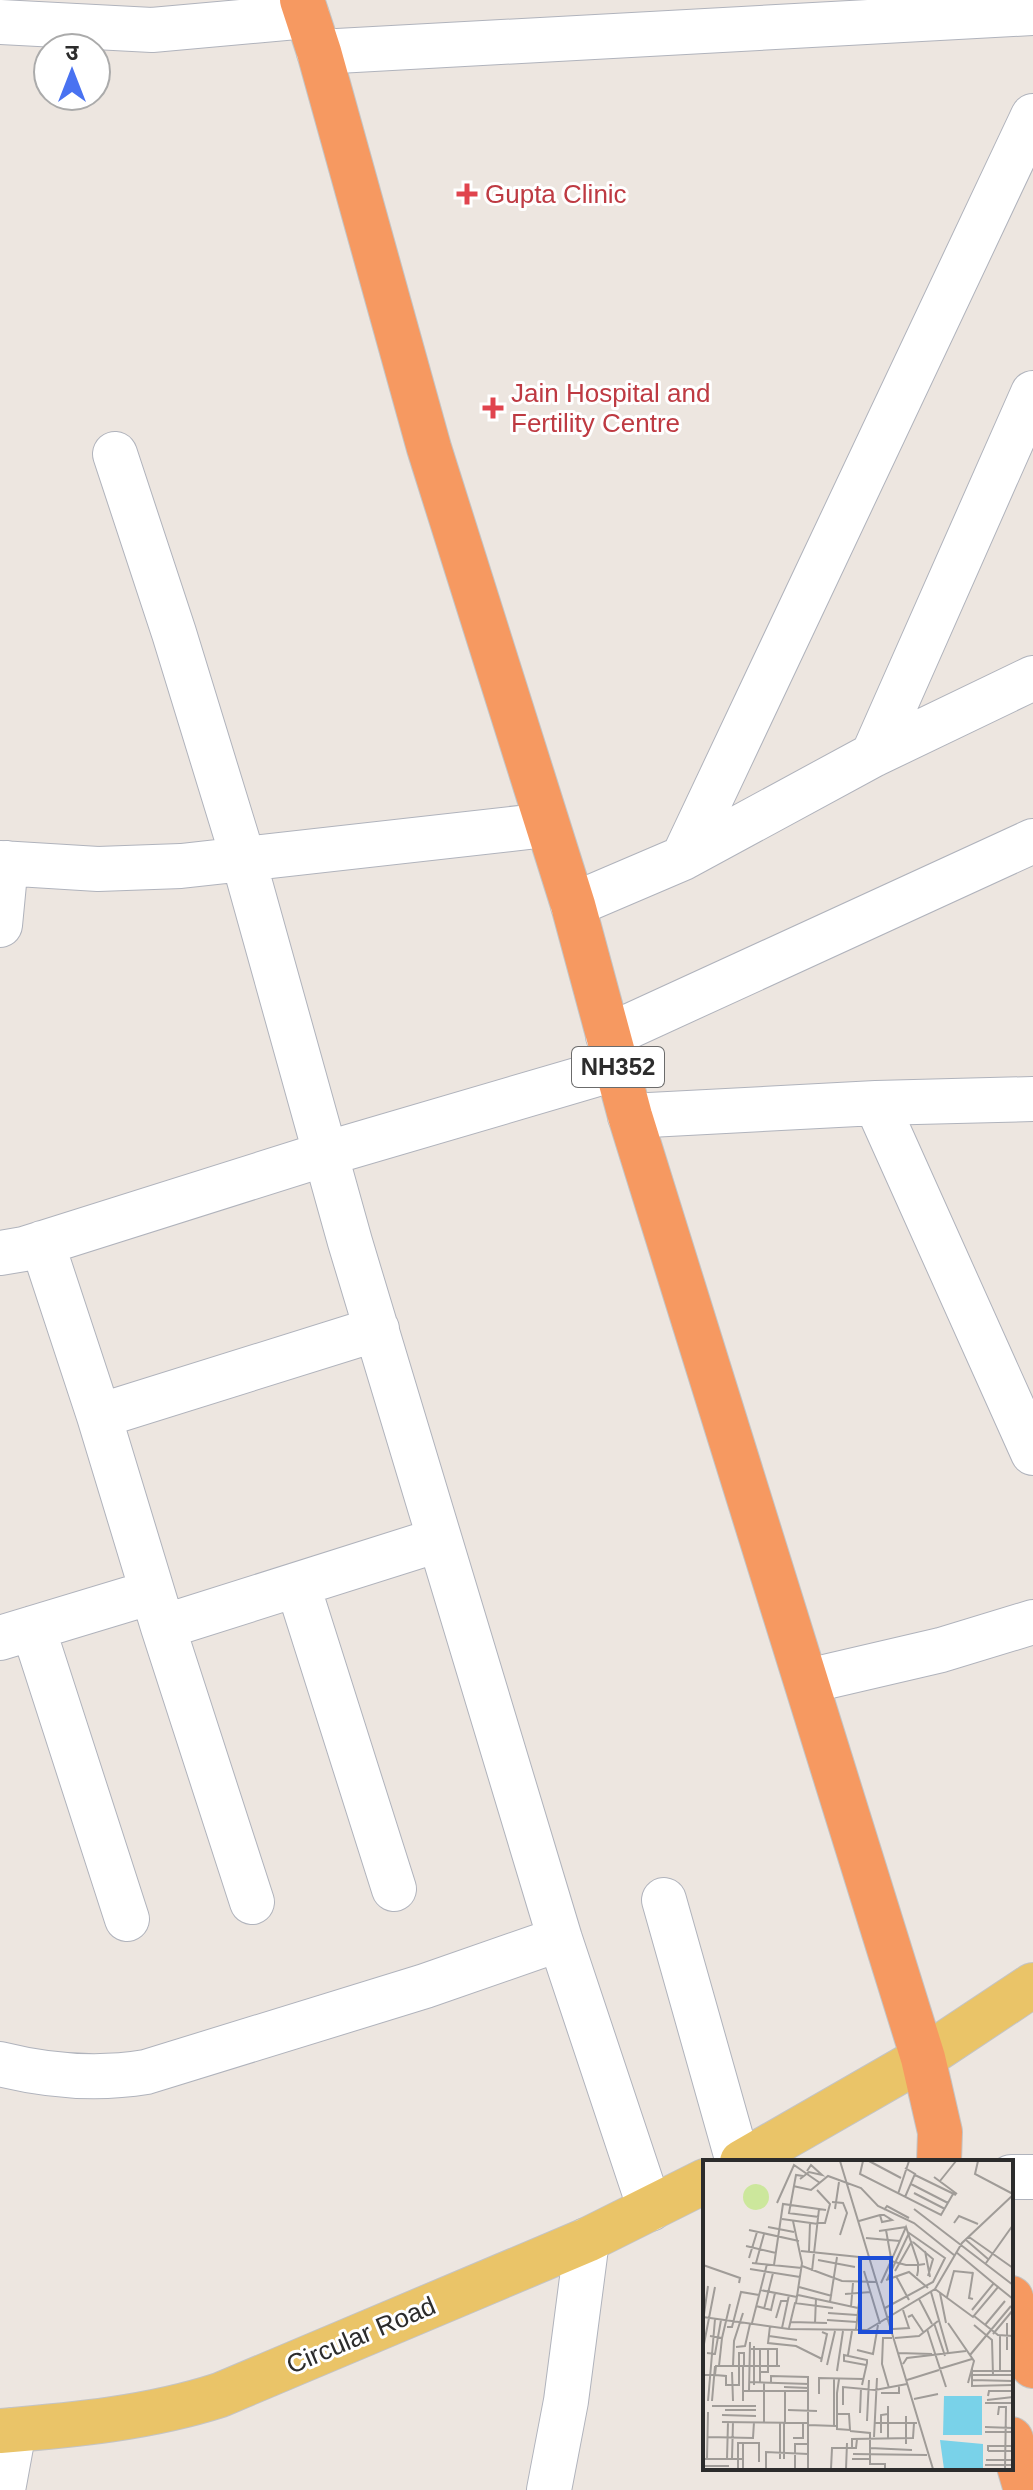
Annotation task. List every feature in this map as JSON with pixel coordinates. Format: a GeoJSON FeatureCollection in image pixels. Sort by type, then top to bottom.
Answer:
{"type":"FeatureCollection","features":[{"type":"Feature","properties":{"kind":"highway","name":"NH352"},"geometry":{"type":"LineString","coordinates":[[310,23],[429,448],[573,905],[630,1116],[808,1681],[923,2058],[947,2152]]}},
{"type":"Feature","properties":{"kind":"highway"},"geometry":{"type":"LineString","coordinates":[[1013,2304],[1033,2366]]}},
{"type":"Feature","properties":{"kind":"highway"},"geometry":{"type":"LineString","coordinates":[[1013,2446],[1026,2490]]}},
{"type":"Feature","properties":{"kind":"main road"},"geometry":{"type":"LineString","coordinates":[[744,2160],[923,2058],[1033,1985]]}},
{"type":"Feature","properties":{"kind":"main road","name":"Circular Road"},"geometry":{"type":"LineString","coordinates":[[7,2430],[119,2419],[181,2407],[220,2395],[587,2240],[703,2182]]}},
{"type":"Feature","properties":{"kind":"street"},"geometry":{"type":"LineString","coordinates":[[0,22],[152,30],[310,23],[1032,13],[1029,0]]}},
{"type":"Feature","properties":{"kind":"street"},"geometry":{"type":"LineString","coordinates":[[683,858],[1033,116]]}},
{"type":"Feature","properties":{"kind":"street"},"geometry":{"type":"LineString","coordinates":[[873,755],[1033,393]]}},
{"type":"Feature","properties":{"kind":"street"},"geometry":{"type":"LineString","coordinates":[[115,454],[243,858],[325,1154],[438,1540],[560,1939],[650,2209]]}},
{"type":"Feature","properties":{"kind":"street"},"geometry":{"type":"LineString","coordinates":[[573,905],[683,858],[873,755],[1033,678]]}},
{"type":"Feature","properties":{"kind":"street"},"geometry":{"type":"LineString","coordinates":[[0,925],[3,863],[98,869],[181,866],[546,825]]}},
{"type":"Feature","properties":{"kind":"street"},"geometry":{"type":"LineString","coordinates":[[0,1253],[42,1243],[325,1154],[613,1052],[1033,841]]}},
{"type":"Feature","properties":{"kind":"street"},"geometry":{"type":"LineString","coordinates":[[630,1116],[876,1103],[1033,1099]]}},
{"type":"Feature","properties":{"kind":"street"},"geometry":{"type":"LineString","coordinates":[[876,1103],[1033,1453]]}},
{"type":"Feature","properties":{"kind":"street"},"geometry":{"type":"LineString","coordinates":[[42,1243],[252,1902]]}},
{"type":"Feature","properties":{"kind":"street"},"geometry":{"type":"LineString","coordinates":[[99,1416],[377,1329]]}},
{"type":"Feature","properties":{"kind":"street"},"geometry":{"type":"LineString","coordinates":[[127,1919],[16,1633],[298,1586],[438,1540]]}},
{"type":"Feature","properties":{"kind":"street"},"geometry":{"type":"LineString","coordinates":[[298,1586],[394,1889]]}},
{"type":"Feature","properties":{"kind":"street"},"geometry":{"type":"LineString","coordinates":[[808,1681],[941,1650],[1033,1622]]}},
{"type":"Feature","properties":{"kind":"street"},"geometry":{"type":"LineString","coordinates":[[664,1900],[739,2160]]}},
{"type":"Feature","properties":{"kind":"street"},"geometry":{"type":"LineString","coordinates":[[0,2064],[31,2072],[67,2076],[123,2076],[146,2072],[425,1986],[560,1939]]}},
{"type":"Feature","properties":{"kind":"street"},"geometry":{"type":"LineString","coordinates":[[549,2490],[566,2401],[587,2240]]}},
{"type":"Feature","properties":{"kind":"street"},"geometry":{"type":"LineString","coordinates":[[3,2490],[7,2430]]}},
{"type":"Feature","properties":{"kind":"place","name":"Gupta Clinic"},"geometry":{"type":"Point","coordinates":[467,194]}},
{"type":"Feature","properties":{"kind":"place","name":"Jain Hospital and Fertility Centre"},"geometry":{"type":"Point","coordinates":[493,408]}}]}
